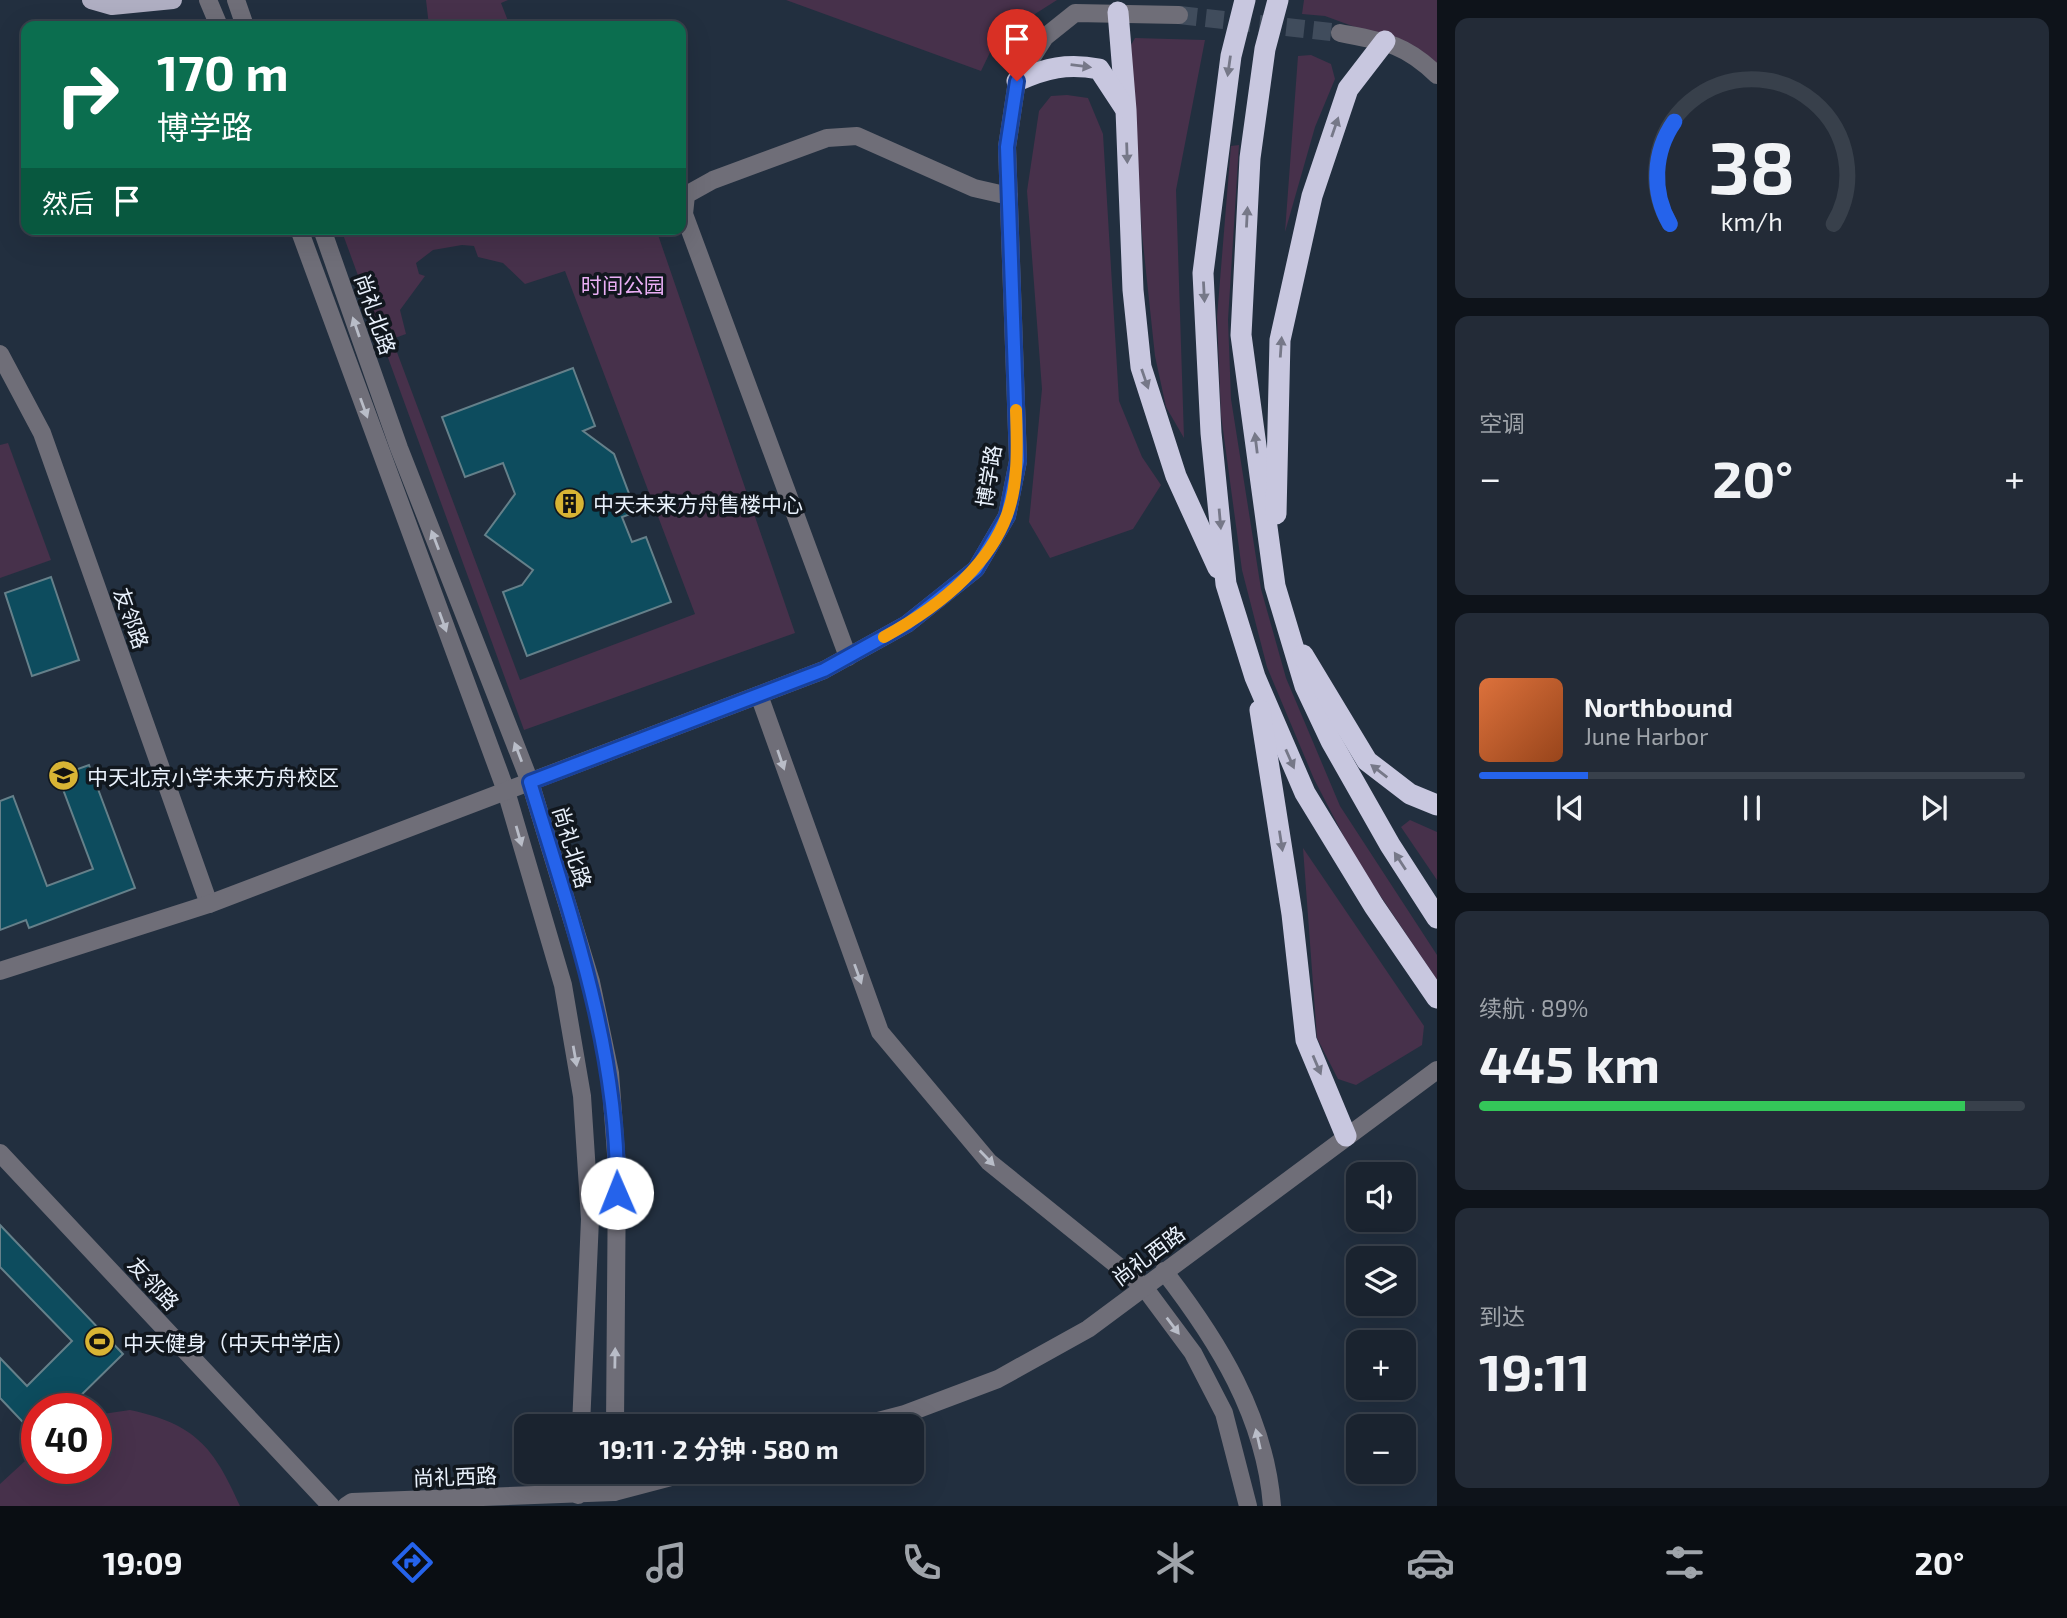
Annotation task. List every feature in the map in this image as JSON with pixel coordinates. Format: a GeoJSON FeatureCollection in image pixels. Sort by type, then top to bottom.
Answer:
{"type":"FeatureCollection","features":[{"type":"Feature","properties":{"kind":"highway"},"geometry":{"type":"LineString","coordinates":[[1226,584],[1211,433],[1203,273],[1231,56],[1245,0]]}},
{"type":"Feature","properties":{"kind":"highway"},"geometry":{"type":"LineString","coordinates":[[1278,0],[1265,49],[1250,158],[1241,335],[1275,586],[1304,686],[1331,741],[1390,845],[1437,918]]}},
{"type":"Feature","properties":{"kind":"highway"},"geometry":{"type":"LineString","coordinates":[[1118,12],[1126,110],[1133,290],[1141,368],[1176,476],[1226,584],[1255,677],[1305,793],[1374,906],[1437,998]]}},
{"type":"Feature","properties":{"kind":"highway"},"geometry":{"type":"LineString","coordinates":[[1275,586],[1280,340],[1312,196],[1348,89],[1385,41]]}},
{"type":"Feature","properties":{"kind":"highway"},"geometry":{"type":"LineString","coordinates":[[1017,81],[1046,68],[1074,64],[1099,69],[1126,110]]}},
{"type":"Feature","properties":{"kind":"highway"},"geometry":{"type":"LineString","coordinates":[[1287,629],[1367,761],[1410,794],[1437,805]]}},
{"type":"Feature","properties":{"kind":"highway"},"geometry":{"type":"LineString","coordinates":[[1255,677],[1293,914],[1306,1040],[1346,1136]]}},
{"type":"Feature","properties":{"kind":"main road"},"geometry":{"type":"LineString","coordinates":[[91,0],[112,6],[173,0]]}},
{"type":"Feature","properties":{"kind":"street"},"geometry":{"type":"LineString","coordinates":[[208,0],[217,21]]}},
{"type":"Feature","properties":{"kind":"street"},"geometry":{"type":"LineString","coordinates":[[236,0],[243,21]]}},
{"type":"Feature","properties":{"kind":"street","name":"博学路"},"geometry":{"type":"LineString","coordinates":[[530,782],[824,670],[907,624],[976,569],[1007,516],[1018,461],[1007,147],[1017,81],[1045,37],[1075,13],[1179,15]]}},
{"type":"Feature","properties":{"kind":"street"},"geometry":{"type":"LineString","coordinates":[[1340,33],[1385,41],[1416,55],[1437,75]]}},
{"type":"Feature","properties":{"kind":"street"},"geometry":{"type":"LineString","coordinates":[[686,201],[687,195],[712,180],[827,138],[858,136],[974,188],[1009,196]]}},
{"type":"Feature","properties":{"kind":"street"},"geometry":{"type":"LineString","coordinates":[[686,219],[848,657]]}},
{"type":"Feature","properties":{"kind":"street","name":"尚礼北路"},"geometry":{"type":"LineString","coordinates":[[301,235],[506,791],[563,985],[582,1096],[590,1219],[582,1414]]}},
{"type":"Feature","properties":{"kind":"street","name":"尚礼北路"},"geometry":{"type":"LineString","coordinates":[[324,235],[399,448],[530,782],[591,982],[610,1073],[617,1167],[615,1414]]}},
{"type":"Feature","properties":{"kind":"street","name":"友邻路"},"geometry":{"type":"LineString","coordinates":[[0,354],[42,433],[209,904]]}},
{"type":"Feature","properties":{"kind":"street"},"geometry":{"type":"LineString","coordinates":[[759,695],[880,1032],[989,1162],[1143,1287],[1193,1353],[1224,1413],[1248,1506]]}},
{"type":"Feature","properties":{"kind":"street"},"geometry":{"type":"LineString","coordinates":[[0,971],[209,904],[530,782]]}},
{"type":"Feature","properties":{"kind":"street","name":"尚礼西路"},"geometry":{"type":"LineString","coordinates":[[905,1414],[998,1380],[1088,1329],[1437,1070]]}},
{"type":"Feature","properties":{"kind":"street","name":"友邻路"},"geometry":{"type":"LineString","coordinates":[[0,1153],[331,1506]]}},
{"type":"Feature","properties":{"kind":"street"},"geometry":{"type":"LineString","coordinates":[[1164,1271],[1209,1329],[1251,1409],[1272,1506]]}},
{"type":"Feature","properties":{"kind":"street"},"geometry":{"type":"LineString","coordinates":[[578,1484],[578,1495]]}},
{"type":"Feature","properties":{"kind":"street"},"geometry":{"type":"LineString","coordinates":[[614,1484],[614,1492]]}},
{"type":"Feature","properties":{"kind":"street","name":"尚礼西路"},"geometry":{"type":"LineString","coordinates":[[346,1506],[352,1502],[578,1495],[614,1492],[644,1484]]}},
{"type":"Feature","properties":{"kind":"green space"},"geometry":{"type":"Polygon","coordinates":[[[426,0],[508,0],[501,3],[508,21],[428,21],[426,0]]]}},
{"type":"Feature","properties":{"kind":"green space"},"geometry":{"type":"Polygon","coordinates":[[[786,0],[1057,0],[997,38],[981,71],[786,0]]]}},
{"type":"Feature","properties":{"kind":"green space"},"geometry":{"type":"Polygon","coordinates":[[[1304,0],[1437,0],[1437,70],[1423,52],[1325,16],[1302,14],[1304,0]]]}},
{"type":"Feature","properties":{"kind":"green space"},"geometry":{"type":"Polygon","coordinates":[[[1135,38],[1205,40],[1176,190],[1184,438],[1166,407],[1155,356],[1142,234],[1131,45],[1135,38]]]}},
{"type":"Feature","properties":{"kind":"green space"},"geometry":{"type":"Polygon","coordinates":[[[1311,55],[1331,64],[1335,79],[1315,127],[1285,232],[1298,56],[1311,55]]]}},
{"type":"Feature","properties":{"kind":"green space"},"geometry":{"type":"Polygon","coordinates":[[[1051,96],[1088,98],[1103,134],[1119,401],[1142,457],[1161,485],[1133,529],[1050,558],[1029,522],[1042,389],[1027,191],[1039,111],[1051,96]]]}},
{"type":"Feature","properties":{"kind":"green space"},"geometry":{"type":"Polygon","coordinates":[[[1239,145],[1228,320],[1231,399],[1261,589],[1286,678],[1340,806],[1437,955],[1437,980],[1355,858],[1314,779],[1267,667],[1242,570],[1221,415],[1217,317],[1231,146],[1239,145]]]}},
{"type":"Feature","properties":{"kind":"green space","name":"时间公园"},"geometry":{"type":"Polygon","coordinates":[[[343,235],[658,235],[795,633],[524,730],[343,235]],[[462,245],[433,250],[416,263],[419,274],[425,276],[400,310],[406,334],[392,339],[520,680],[695,614],[565,271],[525,284],[503,263],[478,257],[474,246],[462,245]]]}},
{"type":"Feature","properties":{"kind":"green space"},"geometry":{"type":"Polygon","coordinates":[[[8,443],[51,560],[0,578],[0,445],[8,443]]]}},
{"type":"Feature","properties":{"kind":"green space"},"geometry":{"type":"Polygon","coordinates":[[[1410,820],[1437,832],[1437,880],[1401,827],[1410,820]]]}},
{"type":"Feature","properties":{"kind":"green space"},"geometry":{"type":"Polygon","coordinates":[[[1303,848],[1424,1026],[1422,1045],[1356,1085],[1338,1079],[1317,1038],[1303,848]]]}},
{"type":"Feature","properties":{"kind":"green space"},"geometry":{"type":"Polygon","coordinates":[[[130,1410],[187,1431],[211,1453],[240,1506],[0,1506],[0,1484],[21,1465],[21,1484],[112,1484],[112,1413],[130,1410]]]}},
{"type":"Feature","properties":{"kind":"building","name":"中天未来方舟售楼中心"},"geometry":{"type":"Polygon","coordinates":[[[573,368],[595,426],[583,431],[614,454],[636,512],[622,517],[632,542],[646,537],[671,602],[527,656],[503,592],[522,585],[533,570],[485,535],[515,494],[503,463],[465,477],[442,417],[573,368]]]}},
{"type":"Feature","properties":{"kind":"building"},"geometry":{"type":"Polygon","coordinates":[[[51,577],[79,660],[32,676],[5,593],[51,577]]]}},
{"type":"Feature","properties":{"kind":"building"},"geometry":{"type":"Polygon","coordinates":[[[89,765],[135,888],[29,928],[26,920],[0,930],[0,801],[13,796],[47,886],[93,869],[58,776],[89,765]]]}},
{"type":"Feature","properties":{"kind":"building"},"geometry":{"type":"Polygon","coordinates":[[[0,1225],[123,1354],[83,1393],[21,1393],[21,1420],[0,1398],[0,1358],[27,1386],[72,1341],[0,1267],[0,1225]]]}},
{"type":"Feature","properties":{"kind":"tunnel"},"geometry":{"type":"LineString","coordinates":[[1179,15],[1340,33]]}},
{"type":"Feature","properties":{"kind":"slow traffic"},"geometry":{"type":"LineString","coordinates":[[884,637],[907,624],[976,569],[1007,516],[1018,461],[1016,410]]}},
{"type":"Feature","properties":{"kind":"place","name":"中天未来方舟售楼中心"},"geometry":{"type":"Point","coordinates":[570,503]}},
{"type":"Feature","properties":{"kind":"place","name":"中天北京小学未来方舟校区"},"geometry":{"type":"Point","coordinates":[64,776]}},
{"type":"Feature","properties":{"kind":"place","name":"中天健身（中天中学店）"},"geometry":{"type":"Point","coordinates":[100,1342]}},
{"type":"Feature","properties":{"kind":"route"},"geometry":{"type":"LineString","coordinates":[[617,1193],[610,1073],[591,982],[530,782],[824,670],[907,624],[976,569],[1007,516],[1018,461],[1007,147],[1017,81]]}}]}
